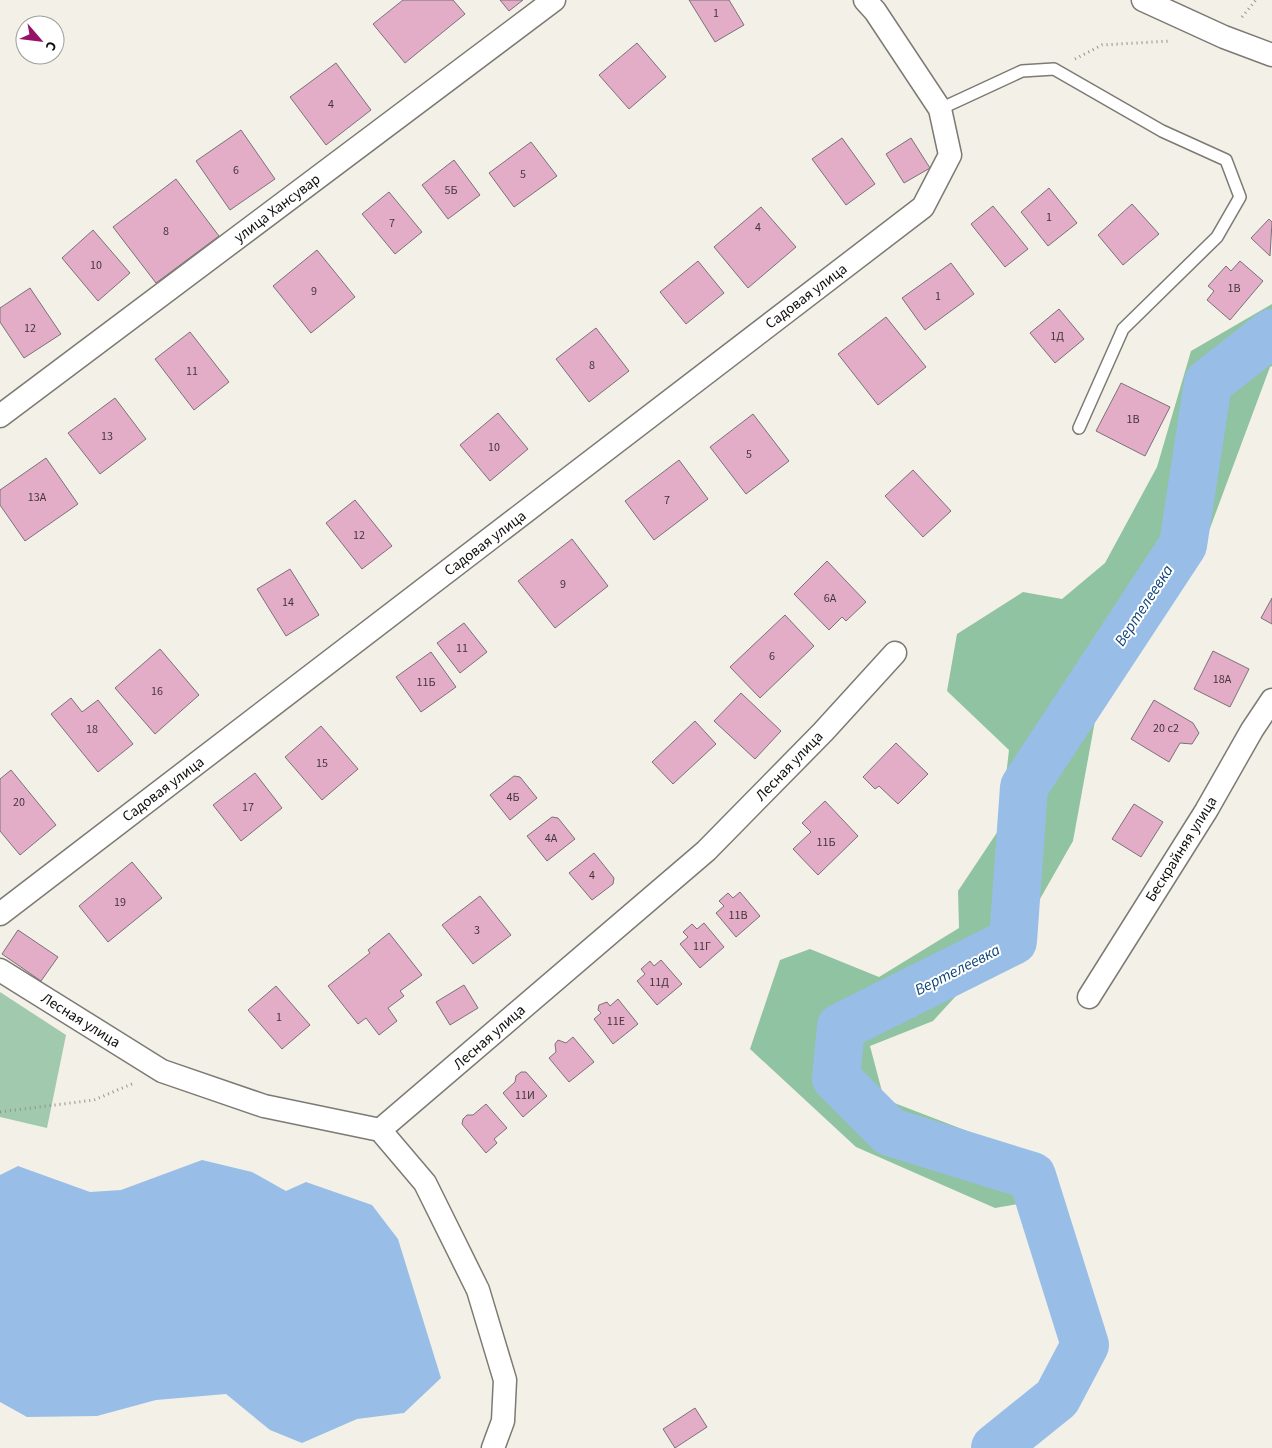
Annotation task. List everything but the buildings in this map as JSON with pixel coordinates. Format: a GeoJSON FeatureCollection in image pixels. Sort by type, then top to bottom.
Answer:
{"type":"FeatureCollection","features":[{"type":"Feature","properties":{"kind":"street","name":"улица Хансувар"},"geometry":{"type":"LineString","coordinates":[[0,416],[554,0]]}},
{"type":"Feature","properties":{"kind":"street"},"geometry":{"type":"LineString","coordinates":[[866,0],[940,109]]}},
{"type":"Feature","properties":{"kind":"street"},"geometry":{"type":"LineString","coordinates":[[1143,0],[1224,37],[1272,55]]}},
{"type":"Feature","properties":{"kind":"street","name":"Садовая улица"},"geometry":{"type":"LineString","coordinates":[[0,914],[923,207],[950,155],[940,109]]}},
{"type":"Feature","properties":{"kind":"street","name":"Лесная улица"},"geometry":{"type":"LineString","coordinates":[[0,970],[162,1071],[264,1106],[380,1130],[706,851],[823,732],[895,652]]}},
{"type":"Feature","properties":{"kind":"street","name":"Бескрайняя улица"},"geometry":{"type":"LineString","coordinates":[[1089,997],[1206,811],[1252,730],[1272,700]]}},
{"type":"Feature","properties":{"kind":"street"},"geometry":{"type":"LineString","coordinates":[[380,1130],[425,1183],[478,1290],[505,1380],[503,1421],[493,1448]]}},
{"type":"Feature","properties":{"kind":"lane"},"geometry":{"type":"LineString","coordinates":[[940,109],[1022,71],[1054,69],[1162,131],[1226,160],[1240,197],[1217,237],[1123,329],[1079,428]]}},
{"type":"Feature","properties":{"kind":"path"},"geometry":{"type":"LineString","coordinates":[[1054,69],[1102,45],[1177,40]]}},
{"type":"Feature","properties":{"kind":"path"},"geometry":{"type":"LineString","coordinates":[[0,1112],[94,1100],[162,1071]]}},
{"type":"Feature","properties":{"kind":"green space"},"geometry":{"type":"Polygon","coordinates":[[[1272,304],[1272,366],[1270,367],[1206,539],[1105,666],[1073,841],[1032,913],[933,1021],[870,1046],[884,1099],[975,1134],[1024,1203],[995,1208],[856,1147],[750,1049],[780,960],[810,949],[879,977],[959,928],[958,891],[1000,828],[1009,750],[947,691],[957,634],[1023,592],[1062,599],[1105,563],[1157,467],[1191,351],[1272,304]]]}},
{"type":"Feature","properties":{"kind":"green space"},"geometry":{"type":"Polygon","coordinates":[[[0,992],[66,1035],[47,1128],[0,1117],[0,992]]]}},
{"type":"Feature","properties":{"kind":"water"},"geometry":{"type":"Polygon","coordinates":[[[202,1160],[252,1172],[286,1191],[306,1182],[372,1205],[398,1239],[441,1378],[404,1413],[357,1419],[302,1443],[270,1430],[226,1394],[156,1400],[97,1416],[27,1417],[0,1402],[0,1175],[18,1166],[90,1192],[121,1190],[202,1160]]]}},
{"type":"Feature","properties":{"kind":"waterway","name":"Вертелеевка"},"geometry":{"type":"LineString","coordinates":[[995,1448],[1057,1398],[1085,1345],[1032,1176],[890,1132],[836,1078],[841,1027],[1013,941],[1024,787],[1183,545],[1208,383],[1272,333]]}}]}
